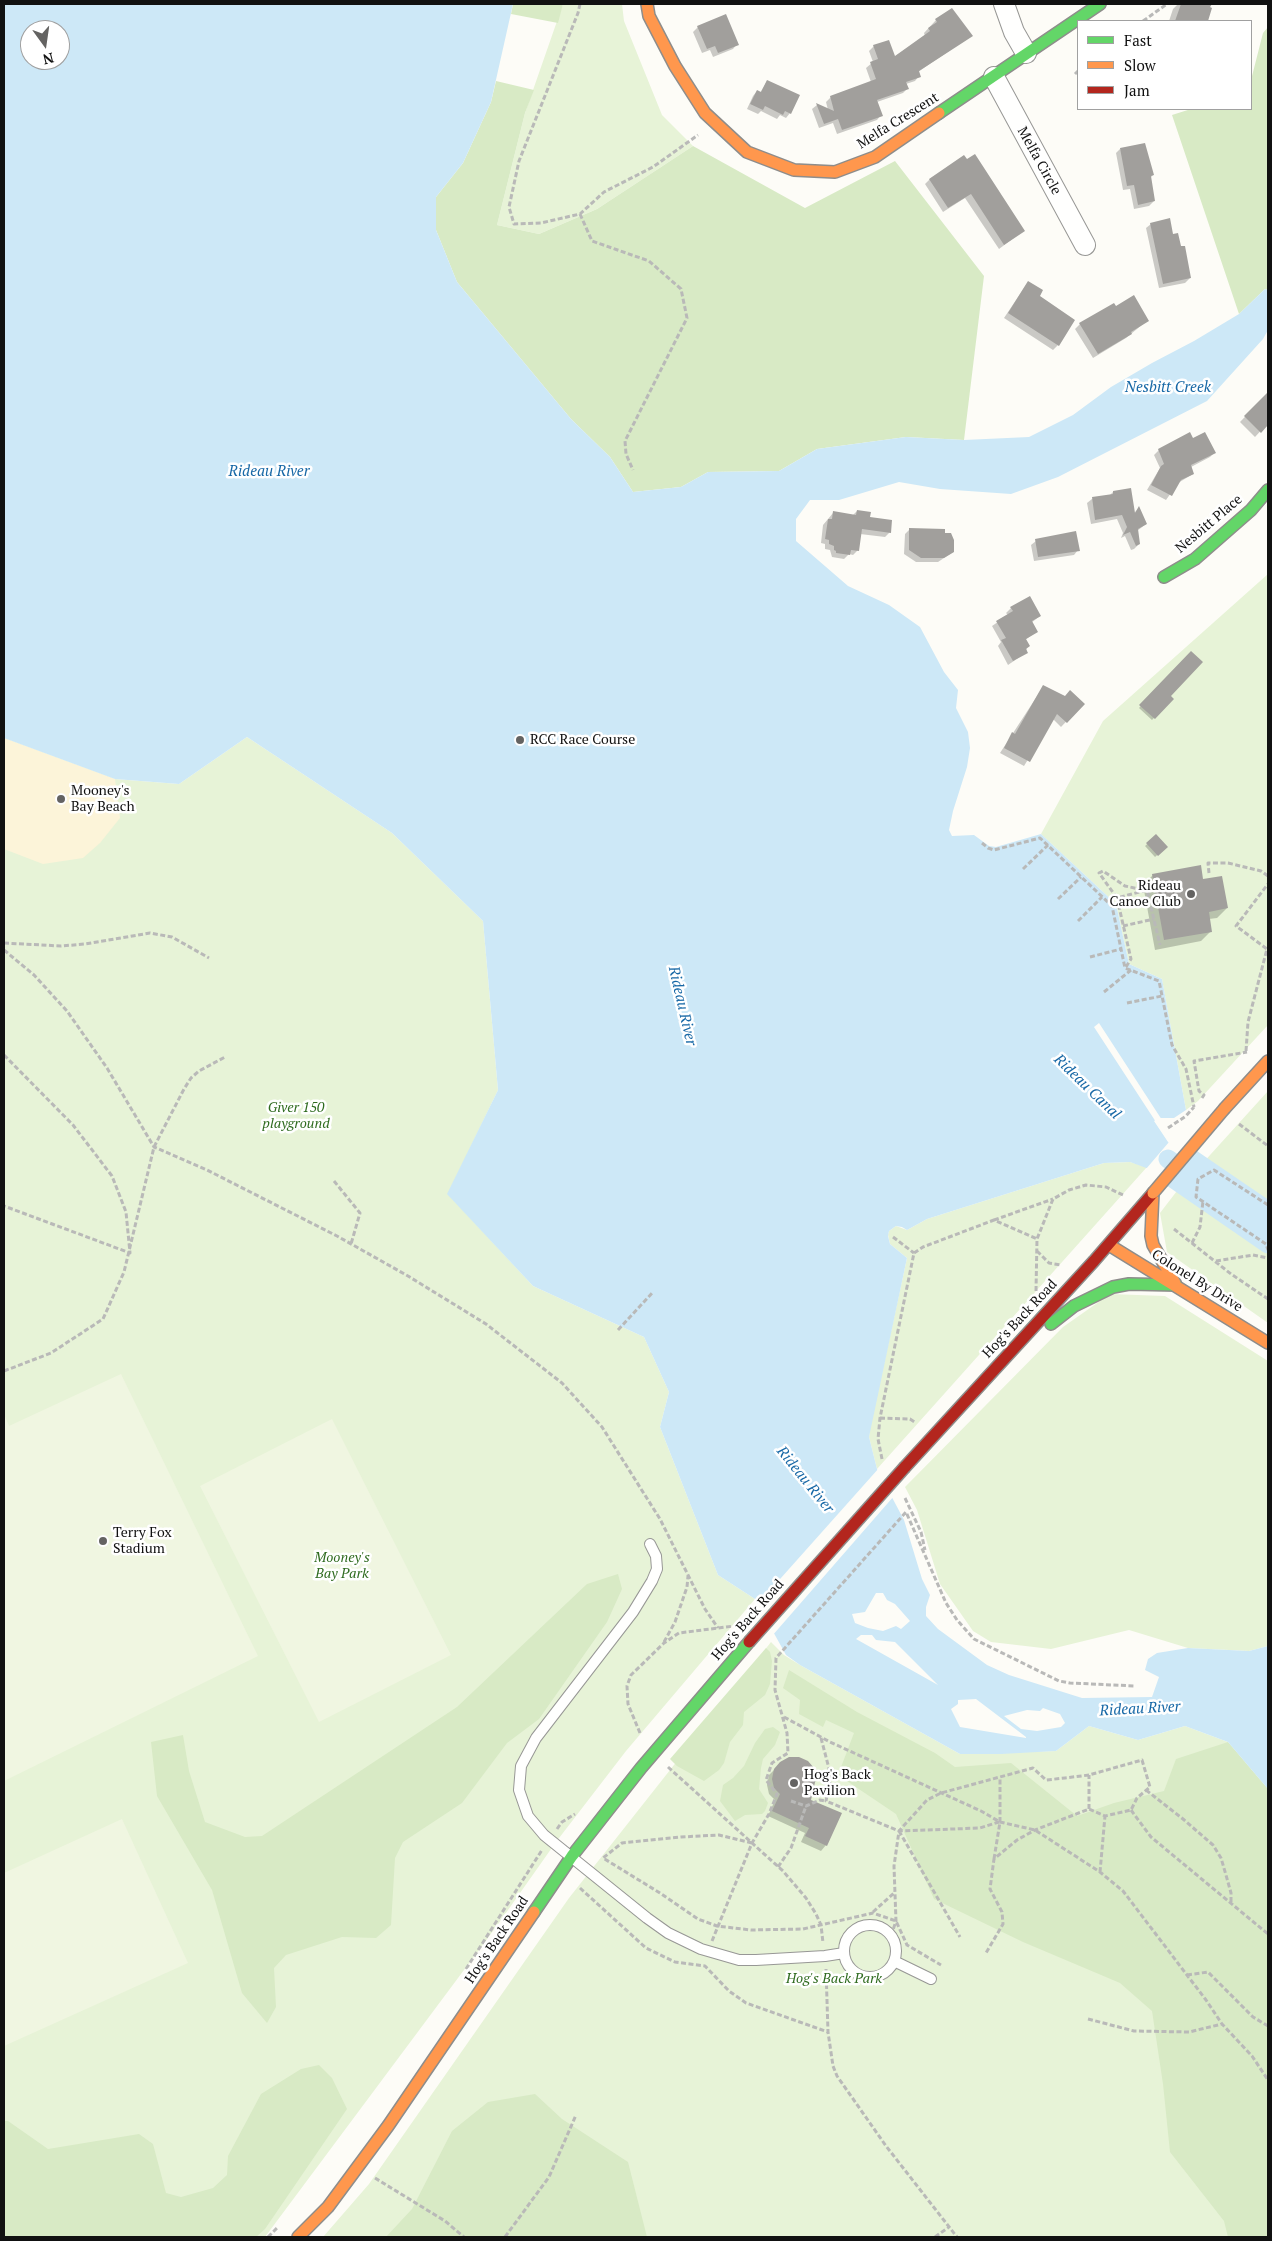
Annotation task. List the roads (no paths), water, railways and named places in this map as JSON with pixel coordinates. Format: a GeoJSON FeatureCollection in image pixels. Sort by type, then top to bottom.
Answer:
{"type":"FeatureCollection","features":[{"type":"Feature","properties":{"kind":"main road","name":"Melfa Crescent"},"geometry":{"type":"LineString","coordinates":[[646,4],[649,16],[675,66],[705,113],[747,152],[794,170],[835,172],[875,156],[1100,4]]}},
{"type":"Feature","properties":{"kind":"main road","name":"Nesbitt Place"},"geometry":{"type":"LineString","coordinates":[[1164,577],[1195,558],[1251,510],[1268,490]]}},
{"type":"Feature","properties":{"kind":"main road","name":"Hog's Back Road"},"geometry":{"type":"LineString","coordinates":[[298,2237],[328,2207],[388,2126],[572,1856],[641,1768],[749,1642],[905,1467],[1109,1245],[1225,1108],[1268,1061]]}},
{"type":"Feature","properties":{"kind":"main road"},"geometry":{"type":"LineString","coordinates":[[1153,1193],[1150,1222],[1153,1244],[1176,1285]]}},
{"type":"Feature","properties":{"kind":"main road","name":"Colonel By Drive"},"geometry":{"type":"LineString","coordinates":[[1109,1245],[1268,1343]]}},
{"type":"Feature","properties":{"kind":"main road"},"geometry":{"type":"LineString","coordinates":[[995,1368],[1074,1306],[1108,1289],[1129,1284],[1176,1285]]}},
{"type":"Feature","properties":{"kind":"street"},"geometry":{"type":"LineString","coordinates":[[1004,4],[1014,32],[1026,53]]}},
{"type":"Feature","properties":{"kind":"street","name":"Melfa Circle"},"geometry":{"type":"LineString","coordinates":[[994,77],[1085,245]]}},
{"type":"Feature","properties":{"kind":"lane"},"geometry":{"type":"LineString","coordinates":[[650,1544],[656,1556],[657,1569],[652,1581],[633,1612],[536,1738],[521,1766],[519,1784],[523,1804],[535,1826],[550,1839],[668,1933],[701,1949],[739,1960],[825,1956],[844,1953]]}},
{"type":"Feature","properties":{"kind":"lane"},"geometry":{"type":"LineString","coordinates":[[862,1926],[878,1926],[891,1936],[895,1944],[894,1961],[882,1974],[866,1976],[851,1968],[844,1953],[848,1936],[862,1926]]}},
{"type":"Feature","properties":{"kind":"lane"},"geometry":{"type":"LineString","coordinates":[[894,1961],[931,1980]]}},
{"type":"Feature","properties":{"kind":"water","name":"Rideau River"},"geometry":{"type":"Polygon","coordinates":[[[4,4],[513,4],[491,102],[463,163],[436,197],[436,230],[457,282],[571,419],[610,457],[633,492],[681,487],[708,472],[779,471],[817,449],[906,437],[964,440],[1029,437],[1073,415],[1111,387],[1239,314],[1265,289],[1268,290],[1268,330],[1263,339],[1207,401],[1058,477],[1011,494],[940,489],[899,482],[839,500],[810,500],[796,519],[796,541],[848,586],[889,605],[920,627],[944,672],[958,690],[956,708],[968,732],[970,748],[967,767],[949,830],[952,836],[974,835],[989,846],[996,847],[1041,834],[1116,904],[1129,964],[1162,979],[1186,1110],[1174,1118],[1159,1118],[1154,1121],[1168,1142],[1189,1157],[1171,1177],[1130,1162],[1104,1163],[927,1219],[907,1230],[896,1226],[889,1231],[890,1244],[907,1258],[869,1437],[877,1469],[904,1520],[922,1579],[930,1595],[926,1607],[926,1616],[938,1629],[987,1665],[1009,1675],[1082,1698],[1152,1697],[1159,1677],[1145,1670],[1148,1659],[1157,1653],[1188,1648],[1249,1651],[1268,1646],[1268,1789],[1228,1742],[1185,1726],[1138,1740],[1089,1726],[1056,1751],[960,1754],[800,1665],[786,1655],[755,1599],[718,1575],[660,1427],[669,1392],[644,1337],[533,1286],[447,1194],[498,1090],[483,921],[392,833],[247,737],[179,784],[115,779],[4,738],[4,4]],[[876,1593],[865,1612],[852,1614],[855,1623],[883,1631],[896,1626],[901,1629],[910,1621],[895,1604],[887,1600],[883,1593],[876,1593]],[[861,1635],[856,1639],[938,1685],[895,1642],[876,1640],[872,1635],[861,1635]],[[976,1699],[958,1700],[958,1704],[951,1709],[960,1727],[1026,1738],[976,1699]],[[1043,1708],[1040,1711],[1027,1710],[1004,1716],[1021,1729],[1037,1731],[1061,1727],[1065,1723],[1060,1714],[1043,1708]]]}},
{"type":"Feature","properties":{"kind":"waterway"},"geometry":{"type":"LineString","coordinates":[[1268,1211],[1189,1157],[1171,1177],[1268,1244]]}},
{"type":"Feature","properties":{"kind":"waterway"},"geometry":{"type":"LineString","coordinates":[[1168,1159],[1268,1228]]}},
{"type":"Feature","properties":{"kind":"place","name":"RCC Race Course"},"geometry":{"type":"Point","coordinates":[520,740]}},
{"type":"Feature","properties":{"kind":"place","name":"Mooney's Bay Beach"},"geometry":{"type":"Point","coordinates":[61,799]}},
{"type":"Feature","properties":{"kind":"place","name":"Rideau Canoe Club"},"geometry":{"type":"Point","coordinates":[1191,894]}},
{"type":"Feature","properties":{"kind":"place","name":"Terry Fox Stadium"},"geometry":{"type":"Point","coordinates":[103,1541]}},
{"type":"Feature","properties":{"kind":"place","name":"Hog's Back Pavilion"},"geometry":{"type":"Point","coordinates":[794,1783]}},
{"type":"Feature","properties":{"kind":"water label","name":"Nesbitt Creek"},"geometry":{"type":"Point","coordinates":[1168,388]}},
{"type":"Feature","properties":{"kind":"water label","name":"Rideau Canal"},"geometry":{"type":"Point","coordinates":[1087,1087]}},
{"type":"Feature","properties":{"kind":"park label","name":"Giver 150 playground"},"geometry":{"type":"Point","coordinates":[296,1116]}},
{"type":"Feature","properties":{"kind":"park label","name":"Mooney's Bay Park"},"geometry":{"type":"Point","coordinates":[342,1566]}},
{"type":"Feature","properties":{"kind":"park label","name":"Hog's Back Park"},"geometry":{"type":"Point","coordinates":[834,1979]}}]}
